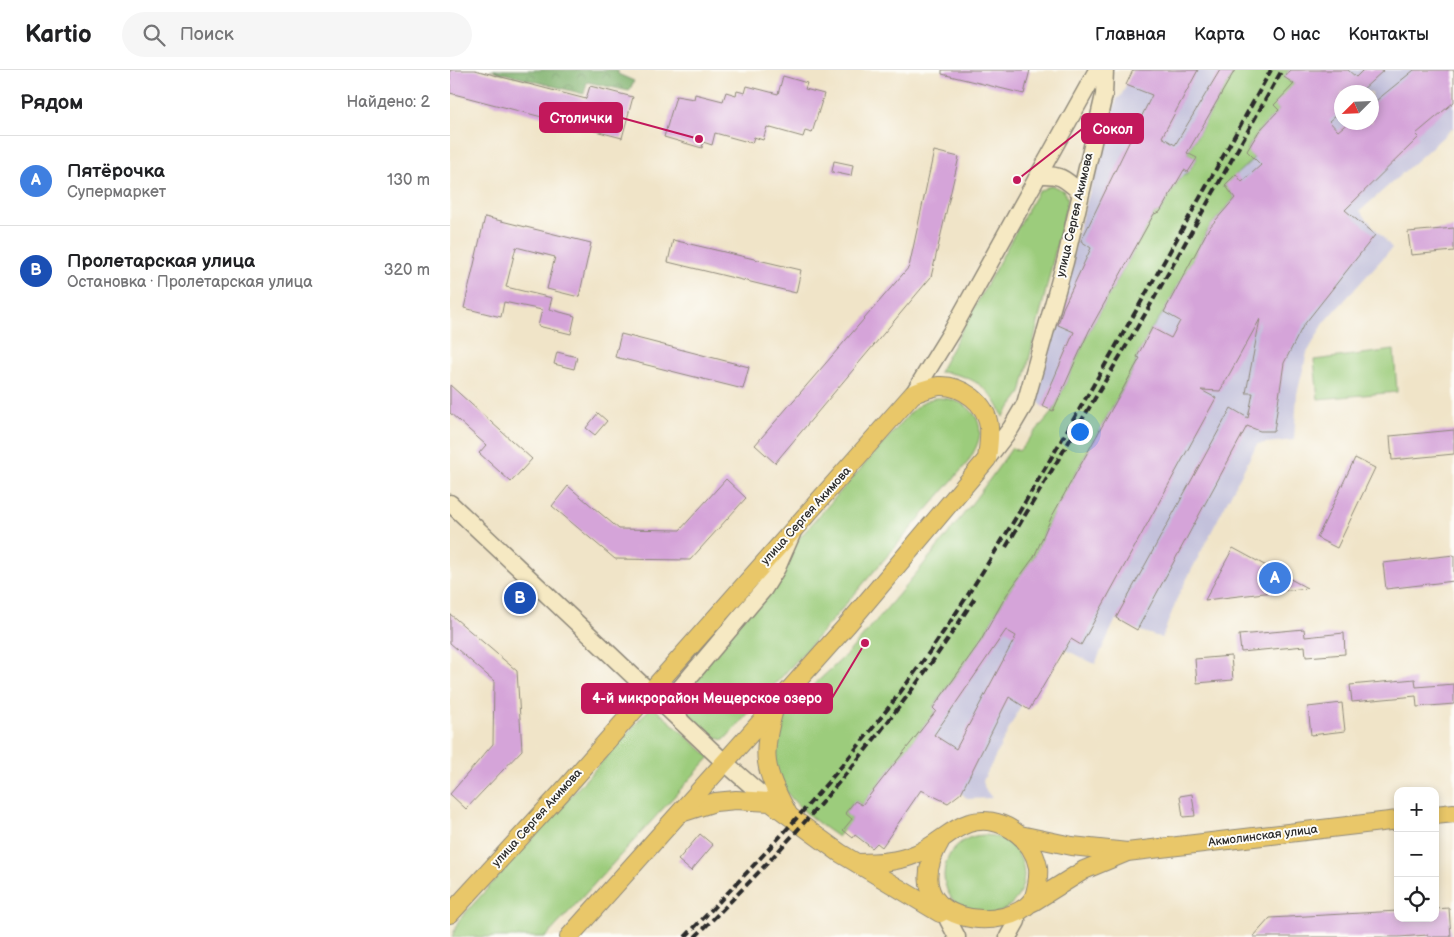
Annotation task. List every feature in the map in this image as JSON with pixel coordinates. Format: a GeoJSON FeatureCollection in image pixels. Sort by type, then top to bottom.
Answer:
{"type":"FeatureCollection","features":[{"type":"Feature","properties":{"kind":"main road","name":"улица Сергея Акимова"},"geometry":{"type":"LineString","coordinates":[[450,914],[561,793],[913,394],[953,328],[1097,70]]}},
{"type":"Feature","properties":{"kind":"main road","name":"улица Сергея Акимова"},"geometry":{"type":"LineString","coordinates":[[569,937],[848,624],[1011,428],[1025,404],[1065,262],[1104,95],[1105,70]]}},
{"type":"Feature","properties":{"kind":"main road"},"geometry":{"type":"LineString","coordinates":[[1039,175],[1056,174],[1066,179],[1080,192]]}},
{"type":"Feature","properties":{"kind":"main road"},"geometry":{"type":"LineString","coordinates":[[913,394],[938,386],[954,387],[972,396],[983,409],[989,426],[987,459]]}},
{"type":"Feature","properties":{"kind":"main road"},"geometry":{"type":"LineString","coordinates":[[450,503],[724,762],[811,834],[964,929],[983,932],[1001,930],[1017,921]]}},
{"type":"Feature","properties":{"kind":"main road"},"geometry":{"type":"LineString","coordinates":[[680,720],[675,703],[681,687],[764,589],[777,568],[795,528]]}},
{"type":"Feature","properties":{"kind":"main road"},"geometry":{"type":"LineString","coordinates":[[775,704],[767,733],[766,765],[771,782],[788,814]]}},
{"type":"Feature","properties":{"kind":"main road"},"geometry":{"type":"LineString","coordinates":[[681,813],[716,802],[736,800],[770,802]]}},
{"type":"Feature","properties":{"kind":"main road"},"geometry":{"type":"LineString","coordinates":[[1439,815],[1454,813]]}},
{"type":"Feature","properties":{"kind":"main road","name":"Акмолинская улица"},"geometry":{"type":"LineString","coordinates":[[1127,852],[1394,820]]}},
{"type":"Feature","properties":{"kind":"main road"},"geometry":{"type":"LineString","coordinates":[[857,863],[896,861],[917,854],[940,842],[953,830],[969,823],[987,821],[1005,826],[1020,835],[1072,846],[1127,852]]}},
{"type":"Feature","properties":{"kind":"main road"},"geometry":{"type":"LineString","coordinates":[[1020,835],[1031,849],[1038,867],[1038,885],[1033,902]]}},
{"type":"Feature","properties":{"kind":"main road"},"geometry":{"type":"LineString","coordinates":[[940,842],[932,856],[928,871],[929,887],[934,902],[957,937]]}},
{"type":"Feature","properties":{"kind":"main road"},"geometry":{"type":"LineString","coordinates":[[1008,937],[1017,921],[1033,902],[1084,870],[1127,852]]}},
{"type":"Feature","properties":{"kind":"shaded area"},"geometry":{"type":"Polygon","coordinates":[[[1133,70],[1235,70],[1187,153],[1197,158],[1188,172],[1179,179],[1160,212],[1053,411],[1042,406],[1035,397],[1057,325],[1078,231],[1117,99],[1121,96],[1133,70]]]}},
{"type":"Feature","properties":{"kind":"shaded area"},"geometry":{"type":"Polygon","coordinates":[[[1290,70],[1454,70],[1454,127],[1360,211],[1392,248],[1324,323],[1307,353],[1297,394],[1294,440],[1257,444],[1178,596],[1162,638],[1137,630],[1116,619],[1095,664],[1062,648],[1019,703],[1021,705],[983,781],[985,789],[992,798],[968,799],[961,793],[928,780],[882,847],[877,843],[872,848],[843,830],[852,819],[845,813],[855,801],[862,805],[936,711],[933,708],[980,642],[1007,594],[1034,557],[1051,518],[1135,366],[1137,357],[1152,328],[1164,312],[1225,185],[1254,158],[1247,151],[1259,131],[1279,110],[1294,84],[1284,77],[1290,70]]]}},
{"type":"Feature","properties":{"kind":"green space"},"geometry":{"type":"Polygon","coordinates":[[[490,70],[618,70],[618,74],[634,81],[629,91],[587,82],[584,94],[490,70]]]}},
{"type":"Feature","properties":{"kind":"green space"},"geometry":{"type":"Polygon","coordinates":[[[1235,70],[1290,70],[1284,77],[1294,84],[1275,105],[1279,110],[1259,131],[1247,150],[1254,158],[1225,185],[1235,198],[1209,228],[1164,312],[1152,328],[1137,357],[1135,366],[1051,518],[1034,557],[1007,594],[980,642],[933,707],[936,711],[862,805],[855,801],[845,813],[852,819],[838,837],[806,813],[787,793],[780,781],[775,770],[773,753],[781,725],[788,713],[806,692],[847,654],[877,620],[976,498],[1012,448],[1019,451],[1053,411],[1089,331],[1154,214],[1160,212],[1179,179],[1188,172],[1197,158],[1187,153],[1235,70]]]}},
{"type":"Feature","properties":{"kind":"green space"},"geometry":{"type":"Polygon","coordinates":[[[1051,185],[1064,191],[1068,199],[1021,393],[1003,417],[993,398],[978,384],[961,376],[939,372],[1033,200],[1038,192],[1051,185]]]}},
{"type":"Feature","properties":{"kind":"green space"},"geometry":{"type":"Polygon","coordinates":[[[1394,350],[1397,392],[1318,399],[1314,360],[1394,350]]]}},
{"type":"Feature","properties":{"kind":"green space"},"geometry":{"type":"Polygon","coordinates":[[[935,398],[958,402],[976,417],[980,433],[976,448],[968,462],[809,647],[724,740],[701,731],[691,722],[679,701],[794,544],[912,411],[925,401],[935,398]]]}},
{"type":"Feature","properties":{"kind":"green space"},"geometry":{"type":"Polygon","coordinates":[[[652,706],[710,757],[546,937],[452,937],[459,920],[652,706]]]}},
{"type":"Feature","properties":{"kind":"green space"},"geometry":{"type":"Polygon","coordinates":[[[984,835],[999,838],[1012,847],[1021,860],[1024,875],[1021,890],[1012,903],[999,912],[984,915],[969,912],[956,903],[947,890],[944,875],[947,860],[956,847],[969,838],[984,835]]]}},
{"type":"Feature","properties":{"kind":"building"},"geometry":{"type":"Polygon","coordinates":[[[450,70],[475,70],[586,99],[590,86],[633,97],[622,138],[450,93],[450,70]]]}},
{"type":"Feature","properties":{"kind":"building"},"geometry":{"type":"Polygon","coordinates":[[[942,70],[1030,70],[1024,94],[942,74],[942,70]]]}},
{"type":"Feature","properties":{"kind":"building"},"geometry":{"type":"Polygon","coordinates":[[[1133,70],[1198,70],[1162,137],[1175,145],[1220,70],[1235,70],[1187,153],[1197,158],[1188,172],[1184,170],[1160,212],[1154,214],[1089,331],[1053,411],[1042,406],[1074,332],[1058,325],[1063,308],[1091,248],[1081,241],[1152,95],[1126,85],[1133,70]]]}},
{"type":"Feature","properties":{"kind":"building"},"geometry":{"type":"Polygon","coordinates":[[[1290,70],[1348,70],[1356,77],[1363,70],[1384,70],[1368,85],[1334,85],[1334,117],[1329,121],[1334,127],[1334,130],[1338,131],[1379,130],[1379,98],[1414,70],[1454,70],[1454,102],[1416,134],[1419,137],[1345,210],[1375,235],[1303,326],[1284,363],[1274,431],[1260,431],[1247,426],[1137,630],[1116,618],[1231,408],[1248,418],[1253,393],[1246,393],[1260,319],[1220,391],[1201,390],[1216,398],[1081,645],[1071,639],[1029,710],[1009,697],[961,793],[948,803],[921,790],[882,847],[877,843],[872,848],[855,835],[853,838],[843,830],[852,819],[845,813],[855,801],[862,805],[936,711],[933,708],[980,642],[1007,594],[1034,557],[1051,518],[1140,358],[1137,357],[1152,328],[1171,338],[1180,321],[1164,312],[1209,228],[1235,198],[1225,185],[1236,174],[1242,182],[1261,165],[1247,151],[1259,131],[1279,110],[1274,105],[1294,84],[1284,77],[1290,70]],[[1006,630],[934,735],[956,749],[1016,636],[1006,630]]]}},
{"type":"Feature","properties":{"kind":"building"},"geometry":{"type":"Polygon","coordinates":[[[783,76],[807,83],[805,89],[824,94],[812,133],[805,131],[803,137],[767,127],[763,140],[754,137],[752,143],[715,133],[712,145],[703,142],[702,148],[664,137],[676,96],[694,99],[695,94],[723,101],[726,92],[736,95],[737,91],[745,93],[747,86],[778,94],[783,76]]]}},
{"type":"Feature","properties":{"kind":"building"},"geometry":{"type":"Polygon","coordinates":[[[934,151],[959,157],[931,277],[775,463],[755,445],[909,267],[934,151]]]}},
{"type":"Feature","properties":{"kind":"building"},"geometry":{"type":"Polygon","coordinates":[[[834,161],[853,165],[851,176],[832,172],[834,161]]]}},
{"type":"Feature","properties":{"kind":"building"},"geometry":{"type":"Polygon","coordinates":[[[485,217],[591,243],[579,297],[547,289],[555,257],[516,247],[506,287],[552,298],[549,309],[575,316],[571,334],[538,326],[542,310],[504,302],[501,317],[464,308],[485,217]]]}},
{"type":"Feature","properties":{"kind":"building"},"geometry":{"type":"Polygon","coordinates":[[[1454,228],[1454,251],[1411,255],[1408,232],[1454,228]]]}},
{"type":"Feature","properties":{"kind":"building"},"geometry":{"type":"Polygon","coordinates":[[[673,240],[801,270],[796,293],[668,262],[673,240]]]}},
{"type":"Feature","properties":{"kind":"building"},"geometry":{"type":"Polygon","coordinates":[[[621,334],[749,367],[743,389],[615,357],[621,334]]]}},
{"type":"Feature","properties":{"kind":"building"},"geometry":{"type":"Polygon","coordinates":[[[557,352],[577,357],[574,369],[554,364],[557,352]]]}},
{"type":"Feature","properties":{"kind":"building"},"geometry":{"type":"Polygon","coordinates":[[[450,385],[532,459],[511,482],[479,453],[486,445],[450,413],[450,385]]]}},
{"type":"Feature","properties":{"kind":"building"},"geometry":{"type":"Polygon","coordinates":[[[598,413],[607,421],[595,435],[586,428],[598,413]]]}},
{"type":"Feature","properties":{"kind":"building"},"geometry":{"type":"Polygon","coordinates":[[[1454,430],[1454,454],[1392,460],[1390,436],[1454,430]]]}},
{"type":"Feature","properties":{"kind":"building"},"geometry":{"type":"Polygon","coordinates":[[[1355,458],[1375,468],[1337,548],[1317,538],[1355,458]]]}},
{"type":"Feature","properties":{"kind":"building"},"geometry":{"type":"Polygon","coordinates":[[[726,479],[746,498],[690,560],[615,559],[552,506],[568,486],[619,529],[680,530],[726,479]]]}},
{"type":"Feature","properties":{"kind":"building"},"geometry":{"type":"Polygon","coordinates":[[[1233,548],[1307,588],[1205,600],[1233,548]]]}},
{"type":"Feature","properties":{"kind":"building"},"geometry":{"type":"Polygon","coordinates":[[[1454,555],[1454,581],[1386,589],[1383,563],[1454,555]]]}},
{"type":"Feature","properties":{"kind":"building"},"geometry":{"type":"Polygon","coordinates":[[[450,614],[517,671],[522,750],[466,809],[450,794],[493,744],[494,681],[450,643],[450,614]]]}},
{"type":"Feature","properties":{"kind":"building"},"geometry":{"type":"Polygon","coordinates":[[[1304,629],[1305,637],[1344,633],[1345,654],[1306,657],[1305,646],[1241,652],[1239,635],[1304,629]]]}},
{"type":"Feature","properties":{"kind":"building"},"geometry":{"type":"Polygon","coordinates":[[[1231,656],[1233,680],[1197,683],[1195,659],[1231,656]]]}},
{"type":"Feature","properties":{"kind":"building"},"geometry":{"type":"Polygon","coordinates":[[[1415,679],[1416,687],[1454,684],[1454,704],[1417,707],[1416,696],[1352,702],[1350,685],[1415,679]]]}},
{"type":"Feature","properties":{"kind":"building"},"geometry":{"type":"Polygon","coordinates":[[[1342,703],[1345,731],[1311,735],[1308,707],[1342,703]]]}},
{"type":"Feature","properties":{"kind":"building"},"geometry":{"type":"Polygon","coordinates":[[[1192,794],[1195,816],[1183,817],[1180,796],[1192,794]]]}},
{"type":"Feature","properties":{"kind":"building"},"geometry":{"type":"Polygon","coordinates":[[[700,834],[713,845],[691,871],[678,860],[700,834]]]}},
{"type":"Feature","properties":{"kind":"building"},"geometry":{"type":"Polygon","coordinates":[[[1449,908],[1451,937],[1428,937],[1428,935],[1399,937],[1253,937],[1270,918],[1394,911],[1394,922],[1439,922],[1439,909],[1449,908]]]}},
{"type":"Feature","properties":{"kind":"railway"},"geometry":{"type":"LineString","coordinates":[[685,937],[779,838],[839,769],[896,698],[944,631],[1004,538],[1060,442],[1152,283],[1271,70]]}},
{"type":"Feature","properties":{"kind":"railway"},"geometry":{"type":"LineString","coordinates":[[1006,547],[1147,311],[1282,70]]}},
{"type":"Feature","properties":{"kind":"railway"},"geometry":{"type":"LineString","coordinates":[[695,937],[772,858],[845,775],[914,688],[976,596]]}},
{"type":"Feature","properties":{"kind":"place","name":"Столички"},"geometry":{"type":"Point","coordinates":[699,139]}},
{"type":"Feature","properties":{"kind":"place","name":"Сокол"},"geometry":{"type":"Point","coordinates":[1017,180]}},
{"type":"Feature","properties":{"kind":"place","name":"Пятёрочка"},"geometry":{"type":"Point","coordinates":[1275,578]}},
{"type":"Feature","properties":{"kind":"place","name":"Пролетарская улица"},"geometry":{"type":"Point","coordinates":[520,598]}},
{"type":"Feature","properties":{"kind":"place","name":"4-й микрорайон Мещерское озеро"},"geometry":{"type":"Point","coordinates":[865,643]}}]}
